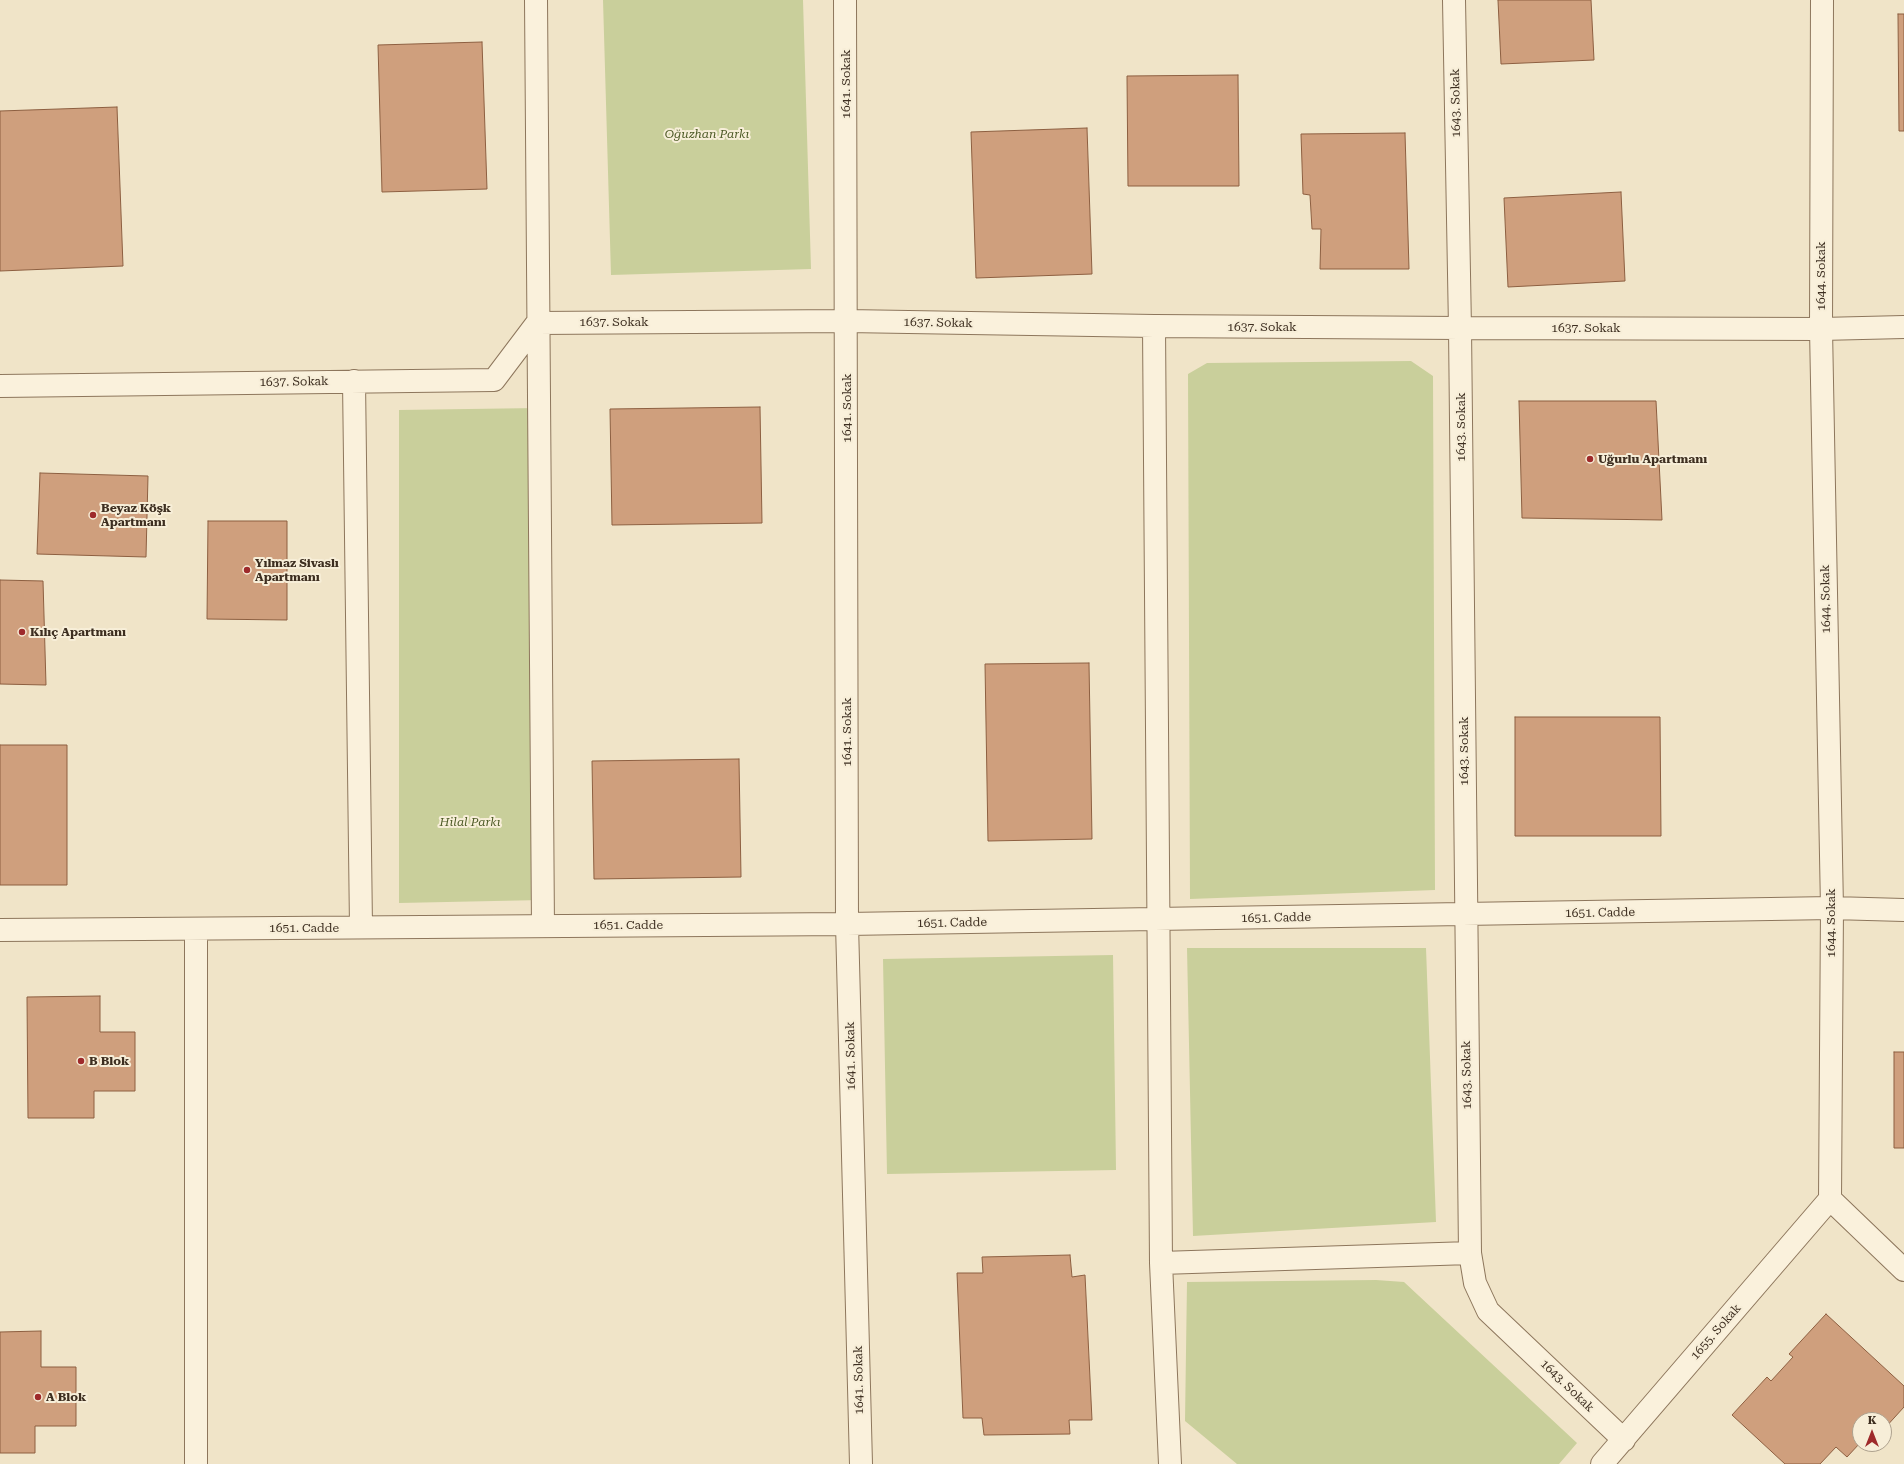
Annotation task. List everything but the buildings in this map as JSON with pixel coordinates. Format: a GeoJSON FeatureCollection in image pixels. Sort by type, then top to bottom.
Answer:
{"type":"FeatureCollection","features":[{"type":"Feature","properties":{"kind":"street"},"geometry":{"type":"LineString","coordinates":[[536,0],[537,323],[543,926]]}},
{"type":"Feature","properties":{"kind":"street","name":"1641. Sokak"},"geometry":{"type":"LineString","coordinates":[[845,0],[847,321],[847,924],[861,1464]]}},
{"type":"Feature","properties":{"kind":"street","name":"1643. Sokak"},"geometry":{"type":"LineString","coordinates":[[1454,0],[1460,328],[1465,914],[1470,1253],[1475,1283],[1488,1311],[1624,1440]]}},
{"type":"Feature","properties":{"kind":"street","name":"1644. Sokak"},"geometry":{"type":"LineString","coordinates":[[1822,0],[1821,329],[1832,908],[1830,1199]]}},
{"type":"Feature","properties":{"kind":"street","name":"1637. Sokak"},"geometry":{"type":"LineString","coordinates":[[0,386],[494,380],[537,323],[847,321],[1154,326],[1821,329],[1904,326]]}},
{"type":"Feature","properties":{"kind":"street"},"geometry":{"type":"LineString","coordinates":[[1154,326],[1157,920],[1161,1263],[1170,1464]]}},
{"type":"Feature","properties":{"kind":"street"},"geometry":{"type":"LineString","coordinates":[[354,381],[361,927]]}},
{"type":"Feature","properties":{"kind":"street","name":"1651. Cadde"},"geometry":{"type":"LineString","coordinates":[[0,930],[847,924],[1832,908],[1904,910]]}},
{"type":"Feature","properties":{"kind":"street"},"geometry":{"type":"LineString","coordinates":[[196,928],[196,1464]]}},
{"type":"Feature","properties":{"kind":"street"},"geometry":{"type":"LineString","coordinates":[[1830,1199],[1904,1270]]}},
{"type":"Feature","properties":{"kind":"street","name":"1655. Sokak"},"geometry":{"type":"LineString","coordinates":[[1602,1464],[1830,1199]]}},
{"type":"Feature","properties":{"kind":"street"},"geometry":{"type":"LineString","coordinates":[[1161,1263],[1470,1253]]}},
{"type":"Feature","properties":{"kind":"green space","name":"Oğuzhan Parkı"},"geometry":{"type":"Polygon","coordinates":[[[603,0],[803,0],[811,269],[611,275],[603,0]]]}},
{"type":"Feature","properties":{"kind":"green space"},"geometry":{"type":"Polygon","coordinates":[[[1411,361],[1433,376],[1435,890],[1190,899],[1188,374],[1207,363],[1411,361]]]}},
{"type":"Feature","properties":{"kind":"green space","name":"Hilal Parkı"},"geometry":{"type":"Polygon","coordinates":[[[538,408],[542,900],[399,903],[399,410],[538,408]]]}},
{"type":"Feature","properties":{"kind":"green space"},"geometry":{"type":"Polygon","coordinates":[[[1187,948],[1426,948],[1436,1222],[1193,1236],[1187,948]]]}},
{"type":"Feature","properties":{"kind":"green space"},"geometry":{"type":"Polygon","coordinates":[[[1113,955],[1116,1170],[887,1174],[883,959],[1113,955]]]}},
{"type":"Feature","properties":{"kind":"green space"},"geometry":{"type":"Polygon","coordinates":[[[1376,1280],[1404,1282],[1577,1443],[1559,1464],[1237,1464],[1185,1421],[1187,1282],[1376,1280]]]}},
{"type":"Feature","properties":{"kind":"place","name":"Uğurlu Apartmanı"},"geometry":{"type":"Point","coordinates":[1590,459]}},
{"type":"Feature","properties":{"kind":"place","name":"Beyaz Köşk Apartmanı"},"geometry":{"type":"Point","coordinates":[93,515]}},
{"type":"Feature","properties":{"kind":"place","name":"Yılmaz Sivaslı Apartmanı"},"geometry":{"type":"Point","coordinates":[247,570]}},
{"type":"Feature","properties":{"kind":"place","name":"Kılıç Apartmanı"},"geometry":{"type":"Point","coordinates":[22,632]}},
{"type":"Feature","properties":{"kind":"place","name":"B Blok"},"geometry":{"type":"Point","coordinates":[81,1061]}},
{"type":"Feature","properties":{"kind":"place","name":"A Blok"},"geometry":{"type":"Point","coordinates":[38,1397]}}]}
